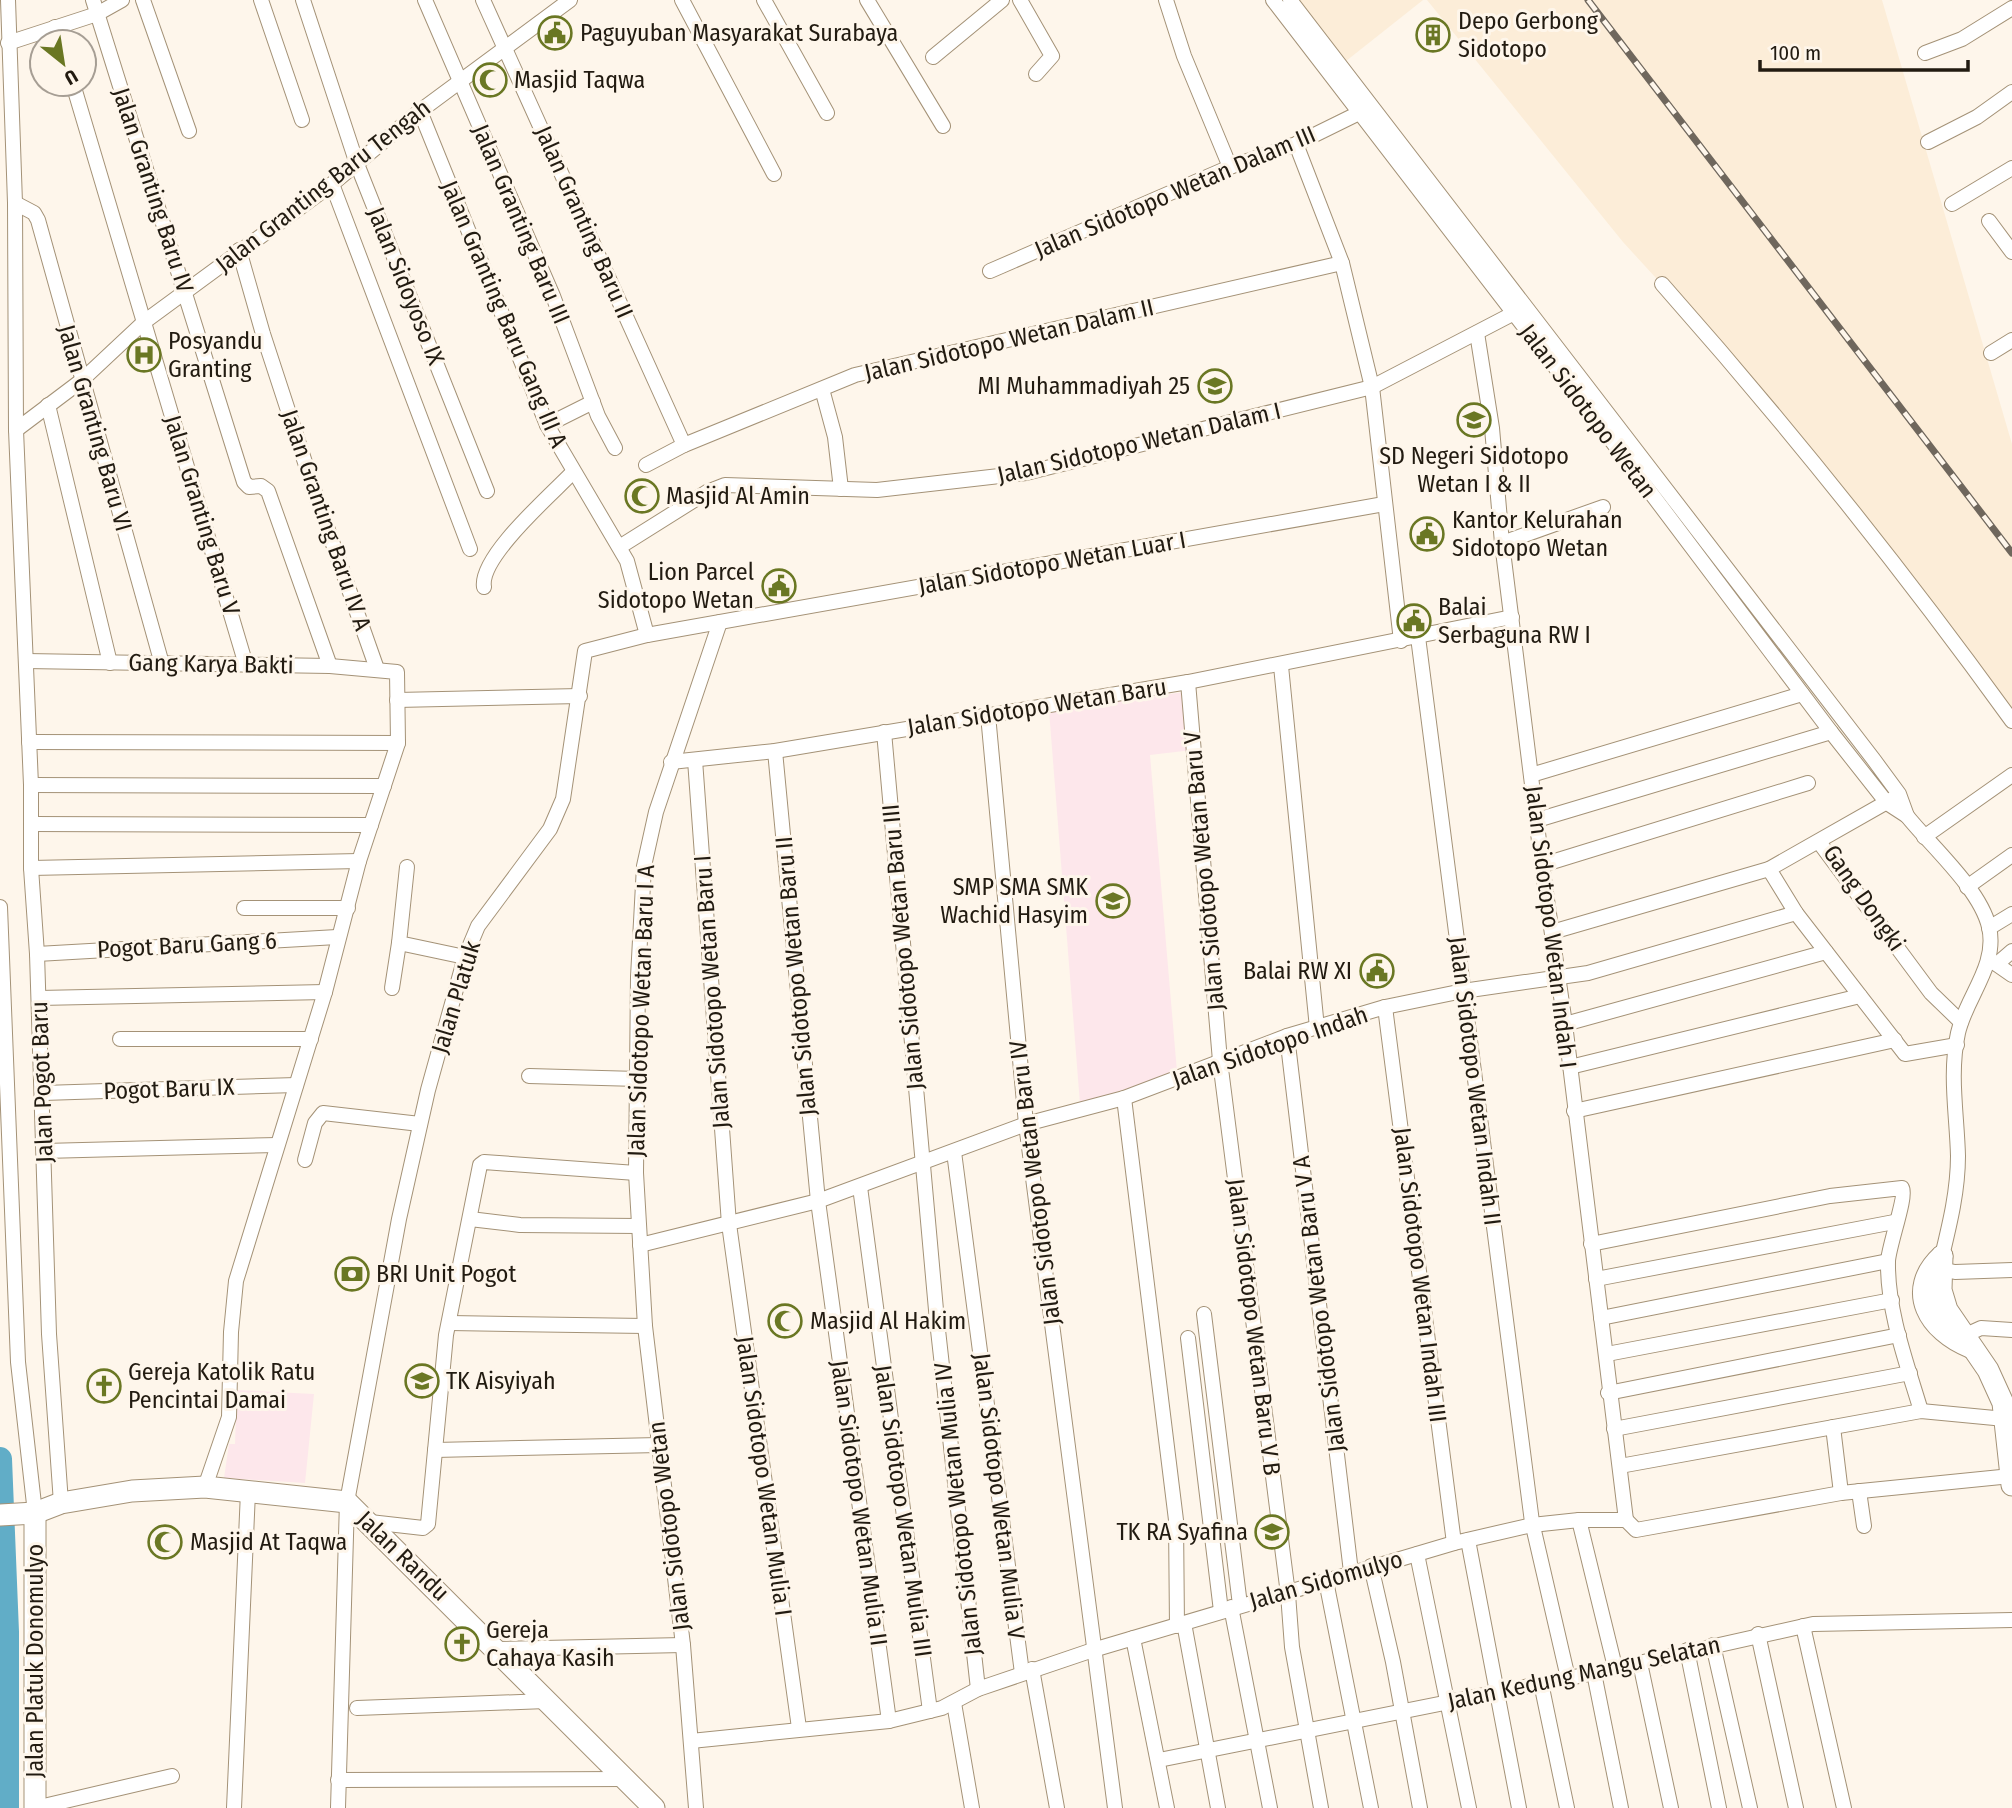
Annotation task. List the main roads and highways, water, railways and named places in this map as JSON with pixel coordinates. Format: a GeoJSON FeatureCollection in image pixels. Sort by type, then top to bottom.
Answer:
{"type":"FeatureCollection","features":[{"type":"Feature","properties":{"kind":"waterway"},"geometry":{"type":"LineString","coordinates":[[0,1459],[7,1632],[7,1808]]}},
{"type":"Feature","properties":{"kind":"railway"},"geometry":{"type":"LineString","coordinates":[[1588,0],[2012,553]]}},
{"type":"Feature","properties":{"kind":"place","name":"Paguyuban Masyarakat Surabaya"},"geometry":{"type":"Point","coordinates":[555,33]}},
{"type":"Feature","properties":{"kind":"place","name":"Depo Gerbong Sidotopo"},"geometry":{"type":"Point","coordinates":[1433,35]}},
{"type":"Feature","properties":{"kind":"place","name":"Masjid Taqwa"},"geometry":{"type":"Point","coordinates":[490,80]}},
{"type":"Feature","properties":{"kind":"place","name":"Posyandu Granting"},"geometry":{"type":"Point","coordinates":[144,355]}},
{"type":"Feature","properties":{"kind":"place","name":"MI Muhammadiyah 25"},"geometry":{"type":"Point","coordinates":[1215,386]}},
{"type":"Feature","properties":{"kind":"place","name":"SD Negeri Sidotopo Wetan I & II"},"geometry":{"type":"Point","coordinates":[1474,420]}},
{"type":"Feature","properties":{"kind":"place","name":"Masjid Al Amin"},"geometry":{"type":"Point","coordinates":[642,496]}},
{"type":"Feature","properties":{"kind":"place","name":"Kantor Kelurahan Sidotopo Wetan"},"geometry":{"type":"Point","coordinates":[1427,534]}},
{"type":"Feature","properties":{"kind":"place","name":"Lion Parcel Sidotopo Wetan"},"geometry":{"type":"Point","coordinates":[779,586]}},
{"type":"Feature","properties":{"kind":"place","name":"Balai Serbaguna RW I"},"geometry":{"type":"Point","coordinates":[1414,621]}},
{"type":"Feature","properties":{"kind":"place","name":"SMP SMA SMK Wachid Hasyim"},"geometry":{"type":"Point","coordinates":[1113,901]}},
{"type":"Feature","properties":{"kind":"place","name":"Balai RW XI"},"geometry":{"type":"Point","coordinates":[1377,971]}},
{"type":"Feature","properties":{"kind":"place","name":"BRI Unit Pogot"},"geometry":{"type":"Point","coordinates":[352,1274]}},
{"type":"Feature","properties":{"kind":"place","name":"Masjid Al Hakim"},"geometry":{"type":"Point","coordinates":[785,1321]}},
{"type":"Feature","properties":{"kind":"place","name":"TK Aisyiyah"},"geometry":{"type":"Point","coordinates":[422,1381]}},
{"type":"Feature","properties":{"kind":"place","name":"Gereja Katolik Ratu Pencintai Damai"},"geometry":{"type":"Point","coordinates":[104,1386]}},
{"type":"Feature","properties":{"kind":"place","name":"TK RA Syafina"},"geometry":{"type":"Point","coordinates":[1272,1532]}},
{"type":"Feature","properties":{"kind":"place","name":"Masjid At Taqwa"},"geometry":{"type":"Point","coordinates":[165,1542]}},
{"type":"Feature","properties":{"kind":"place","name":"Gereja Cahaya Kasih"},"geometry":{"type":"Point","coordinates":[462,1644]}}]}
